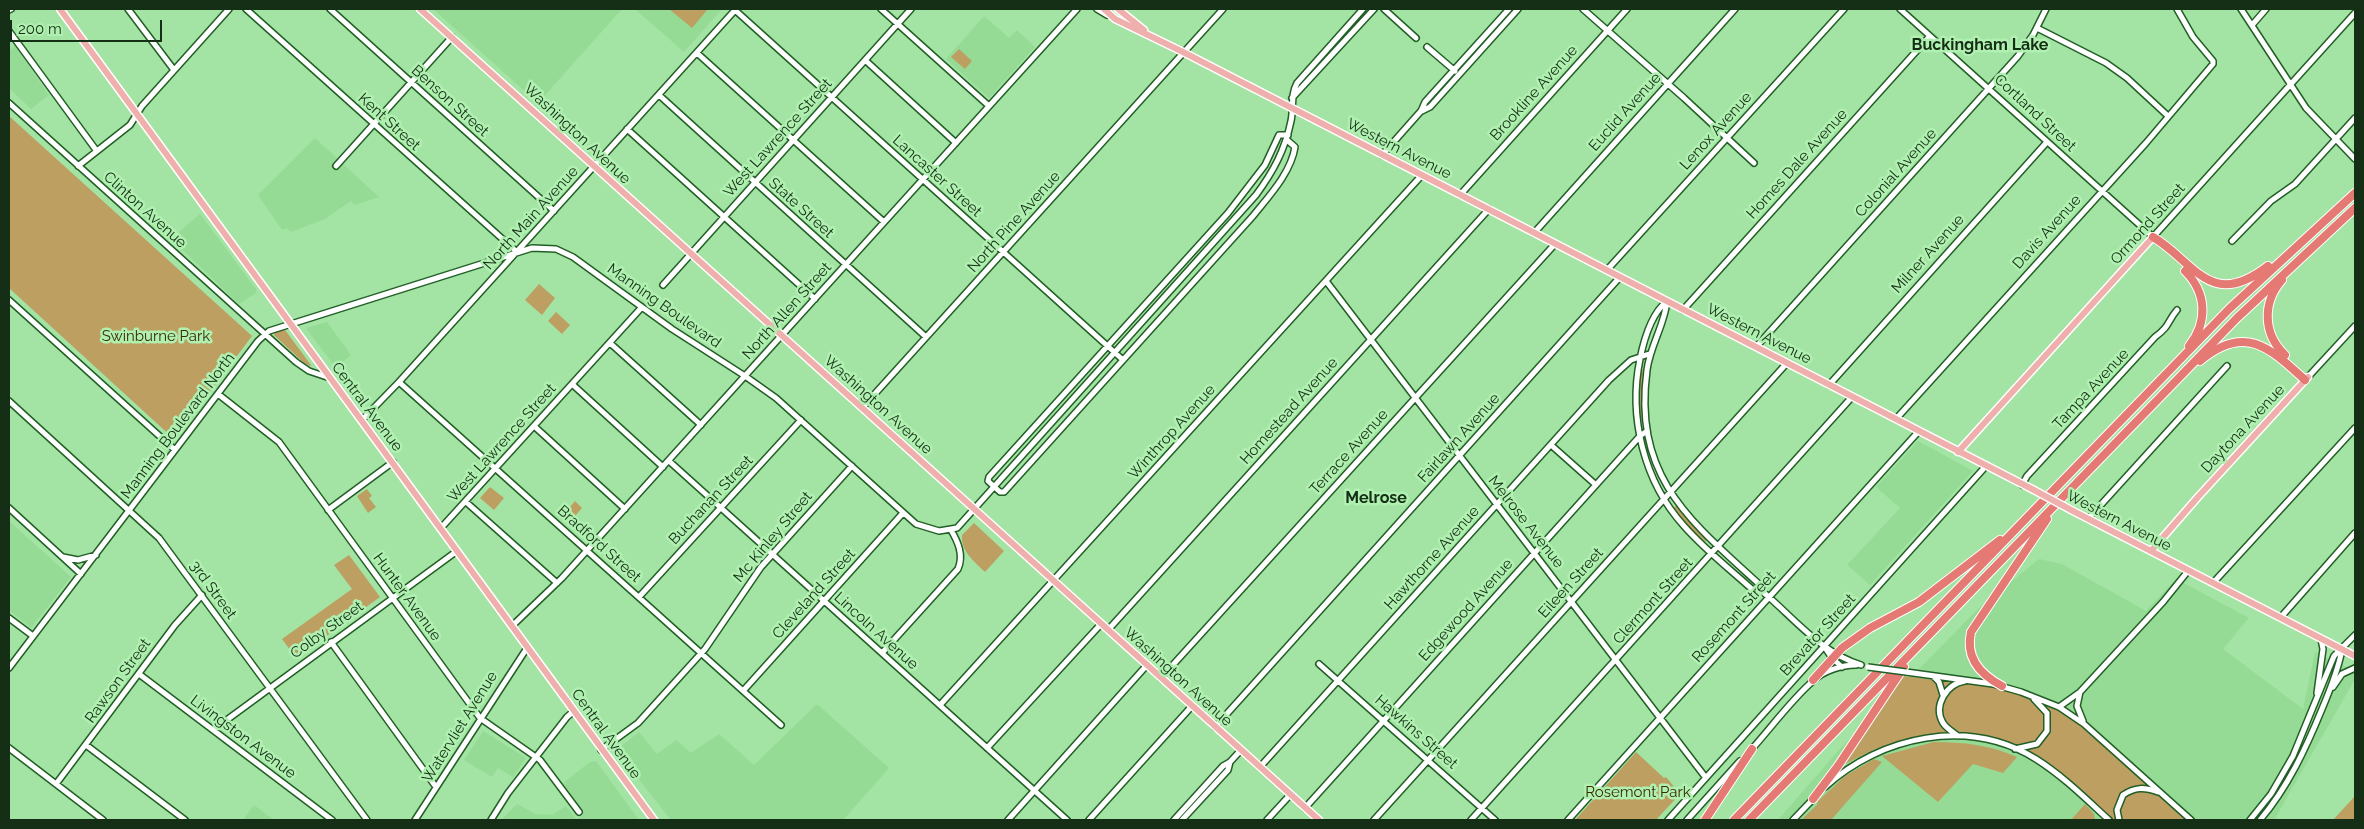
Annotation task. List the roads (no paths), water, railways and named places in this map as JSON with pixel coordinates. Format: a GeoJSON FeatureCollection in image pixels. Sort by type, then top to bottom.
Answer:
{"type":"FeatureCollection","features":[{"type":"Feature","properties":{"kind":"highway"},"geometry":{"type":"LineString","coordinates":[[1734,820],[2249,290],[2355,193]]}},
{"type":"Feature","properties":{"kind":"highway"},"geometry":{"type":"LineString","coordinates":[[1749,820],[2243,311],[2355,208]]}},
{"type":"Feature","properties":{"kind":"highway"},"geometry":{"type":"LineString","coordinates":[[2153,237],[2202,278],[2230,283],[2243,281],[2258,274],[2311,233]]}},
{"type":"Feature","properties":{"kind":"highway"},"geometry":{"type":"LineString","coordinates":[[2153,237],[2192,278],[2199,290],[2203,310],[2196,335],[2157,383]]}},
{"type":"Feature","properties":{"kind":"highway"},"geometry":{"type":"LineString","coordinates":[[2307,379],[2275,344],[2269,331],[2268,311],[2270,298],[2277,286],[2318,241]]}},
{"type":"Feature","properties":{"kind":"highway"},"geometry":{"type":"LineString","coordinates":[[2164,392],[2210,353],[2224,346],[2240,342],[2255,343],[2268,349],[2307,379]]}},
{"type":"Feature","properties":{"kind":"highway"},"geometry":{"type":"LineString","coordinates":[[2002,686],[1983,674],[1974,663],[1970,650],[1971,632],[2042,525],[2078,480]]}},
{"type":"Feature","properties":{"kind":"highway"},"geometry":{"type":"LineString","coordinates":[[1813,680],[1833,656],[1870,628],[1919,602],[1996,543],[2039,506]]}},
{"type":"Feature","properties":{"kind":"highway"},"geometry":{"type":"LineString","coordinates":[[1813,799],[1844,757],[1897,676],[1964,598]]}},
{"type":"Feature","properties":{"kind":"highway"},"geometry":{"type":"LineString","coordinates":[[1706,820],[1752,749]]}},
{"type":"Feature","properties":{"kind":"main road","name":"Central Avenue"},"geometry":{"type":"LineString","coordinates":[[60,9],[654,820]]}},
{"type":"Feature","properties":{"kind":"main road","name":"Washington Avenue"},"geometry":{"type":"LineString","coordinates":[[420,9],[1319,820]]}},
{"type":"Feature","properties":{"kind":"main road"},"geometry":{"type":"LineString","coordinates":[[1104,9],[1115,19]]}},
{"type":"Feature","properties":{"kind":"main road"},"geometry":{"type":"LineString","coordinates":[[1118,9],[1127,16]]}},
{"type":"Feature","properties":{"kind":"main road","name":"Western Avenue"},"geometry":{"type":"LineString","coordinates":[[1127,16],[1151,35]]}},
{"type":"Feature","properties":{"kind":"main road","name":"Western Avenue"},"geometry":{"type":"LineString","coordinates":[[1115,19],[1151,35],[2355,656]]}},
{"type":"Feature","properties":{"kind":"main road","name":"Ormond Street"},"geometry":{"type":"LineString","coordinates":[[1958,452],[2153,237]]}},
{"type":"Feature","properties":{"kind":"main road","name":"Daytona Avenue"},"geometry":{"type":"LineString","coordinates":[[2151,552],[2198,496],[2307,379]]}},
{"type":"Feature","properties":{"kind":"street"},"geometry":{"type":"LineString","coordinates":[[128,9],[174,70]]}},
{"type":"Feature","properties":{"kind":"street"},"geometry":{"type":"LineString","coordinates":[[78,166],[96,150],[130,126],[137,114],[174,70],[229,9]]}},
{"type":"Feature","properties":{"kind":"street","name":"Kent Street"},"geometry":{"type":"LineString","coordinates":[[246,9],[516,252]]}},
{"type":"Feature","properties":{"kind":"street","name":"Benson Street"},"geometry":{"type":"LineString","coordinates":[[330,9],[554,211]]}},
{"type":"Feature","properties":{"kind":"street","name":"North Main Avenue"},"geometry":{"type":"LineString","coordinates":[[362,420],[399,382],[736,9]]}},
{"type":"Feature","properties":{"kind":"street","name":"Lancaster Street"},"geometry":{"type":"LineString","coordinates":[[736,9],[922,180],[1123,360]]}},
{"type":"Feature","properties":{"kind":"street"},"geometry":{"type":"LineString","coordinates":[[881,9],[989,106]]}},
{"type":"Feature","properties":{"kind":"street","name":"West Lawrence Street"},"geometry":{"type":"LineString","coordinates":[[663,285],[911,9]]}},
{"type":"Feature","properties":{"kind":"street","name":"North Allen Street"},"geometry":{"type":"LineString","coordinates":[[512,626],[557,584],[1077,9]]}},
{"type":"Feature","properties":{"kind":"street","name":"Western Avenue"},"geometry":{"type":"LineString","coordinates":[[1097,9],[1115,19]]}},
{"type":"Feature","properties":{"kind":"street","name":"Western Avenue"},"geometry":{"type":"LineString","coordinates":[[1111,9],[1127,16]]}},
{"type":"Feature","properties":{"kind":"street","name":"North Pine Avenue"},"geometry":{"type":"LineString","coordinates":[[862,408],[1223,9]]}},
{"type":"Feature","properties":{"kind":"street"},"geometry":{"type":"LineString","coordinates":[[882,653],[957,570],[961,555],[951,530],[959,527],[975,510],[1236,220],[1272,173],[1288,138],[1292,98],[1300,78],[1363,9]]}},
{"type":"Feature","properties":{"kind":"street"},"geometry":{"type":"LineString","coordinates":[[1292,98],[1374,9]]}},
{"type":"Feature","properties":{"kind":"street"},"geometry":{"type":"LineString","coordinates":[[1384,9],[1416,38]]}},
{"type":"Feature","properties":{"kind":"street"},"geometry":{"type":"LineString","coordinates":[[1382,155],[1421,111],[1425,102],[1509,9]]}},
{"type":"Feature","properties":{"kind":"street"},"geometry":{"type":"LineString","coordinates":[[1421,111],[1430,107],[1518,9]]}},
{"type":"Feature","properties":{"kind":"street"},"geometry":{"type":"LineString","coordinates":[[1583,9],[1754,163]]}},
{"type":"Feature","properties":{"kind":"street","name":"Brookline Avenue"},"geometry":{"type":"LineString","coordinates":[[1460,195],[1627,9]]}},
{"type":"Feature","properties":{"kind":"street","name":"Euclid Avenue"},"geometry":{"type":"LineString","coordinates":[[1534,233],[1735,9]]}},
{"type":"Feature","properties":{"kind":"street","name":"Lenox Avenue"},"geometry":{"type":"LineString","coordinates":[[1607,270],[1844,9]]}},
{"type":"Feature","properties":{"kind":"street","name":"Cortland Street"},"geometry":{"type":"LineString","coordinates":[[1900,9],[2153,237]]}},
{"type":"Feature","properties":{"kind":"street","name":"Colonial Avenue"},"geometry":{"type":"LineString","coordinates":[[1756,347],[2018,56],[2037,28],[2046,9]]}},
{"type":"Feature","properties":{"kind":"street","name":"Davis Avenue"},"geometry":{"type":"LineString","coordinates":[[1896,419],[2212,65],[2213,60],[2195,41],[2177,9]]}},
{"type":"Feature","properties":{"kind":"street"},"geometry":{"type":"LineString","coordinates":[[2241,9],[2253,24],[2306,108],[2355,159]]}},
{"type":"Feature","properties":{"kind":"street"},"geometry":{"type":"LineString","coordinates":[[2253,24],[2266,9]]}},
{"type":"Feature","properties":{"kind":"street","name":"Ormond Street"},"geometry":{"type":"LineString","coordinates":[[2153,237],[2355,13]]}},
{"type":"Feature","properties":{"kind":"street"},"geometry":{"type":"LineString","coordinates":[[1497,22],[1503,26]]}},
{"type":"Feature","properties":{"kind":"street"},"geometry":{"type":"LineString","coordinates":[[2037,28],[2106,63],[2133,83],[2168,116]]}},
{"type":"Feature","properties":{"kind":"street"},"geometry":{"type":"LineString","coordinates":[[9,31],[96,150]]}},
{"type":"Feature","properties":{"kind":"street","name":"Homes Dale Avenue"},"geometry":{"type":"LineString","coordinates":[[1683,310],[1930,36]]}},
{"type":"Feature","properties":{"kind":"street"},"geometry":{"type":"LineString","coordinates":[[336,166],[452,37]]}},
{"type":"Feature","properties":{"kind":"street"},"geometry":{"type":"LineString","coordinates":[[1329,46],[1335,51]]}},
{"type":"Feature","properties":{"kind":"street"},"geometry":{"type":"LineString","coordinates":[[1427,47],[1459,75]]}},
{"type":"Feature","properties":{"kind":"street"},"geometry":{"type":"LineString","coordinates":[[696,53],[794,139],[839,183],[884,222]]}},
{"type":"Feature","properties":{"kind":"street"},"geometry":{"type":"LineString","coordinates":[[865,60],[956,143]]}},
{"type":"Feature","properties":{"kind":"street","name":"State Street"},"geometry":{"type":"LineString","coordinates":[[659,95],[926,337]]}},
{"type":"Feature","properties":{"kind":"street","name":"Clinton Avenue"},"geometry":{"type":"LineString","coordinates":[[9,103],[303,368],[331,378]]}},
{"type":"Feature","properties":{"kind":"street"},"geometry":{"type":"LineString","coordinates":[[2232,241],[2271,201],[2295,184],[2355,118]]}},
{"type":"Feature","properties":{"kind":"street"},"geometry":{"type":"LineString","coordinates":[[627,129],[814,298]]}},
{"type":"Feature","properties":{"kind":"street"},"geometry":{"type":"LineString","coordinates":[[1278,136],[1288,138],[1295,147],[1291,160],[1269,196],[1244,226],[1004,492],[994,488],[988,481],[989,477],[1228,213],[1265,165],[1278,136]]}},
{"type":"Feature","properties":{"kind":"street","name":"Milner Avenue"},"geometry":{"type":"LineString","coordinates":[[1829,385],[2047,142]]}},
{"type":"Feature","properties":{"kind":"street","name":"Winthrop Avenue"},"geometry":{"type":"LineString","coordinates":[[940,705],[1422,175]]}},
{"type":"Feature","properties":{"kind":"street","name":"Homestead Avenue"},"geometry":{"type":"LineString","coordinates":[[1108,630],[1489,209]]}},
{"type":"Feature","properties":{"kind":"street"},"geometry":{"type":"LineString","coordinates":[[1228,213],[1244,226]]}},
{"type":"Feature","properties":{"kind":"street","name":"Terrace Avenue"},"geometry":{"type":"LineString","coordinates":[[1161,678],[1555,244]]}},
{"type":"Feature","properties":{"kind":"street","name":"Manning Boulevard"},"geometry":{"type":"LineString","coordinates":[[289,323],[516,252],[538,247],[565,252],[681,335],[745,376],[801,420],[903,513],[926,529],[951,530]]}},
{"type":"Feature","properties":{"kind":"street"},"geometry":{"type":"LineString","coordinates":[[1175,273],[1190,286]]}},
{"type":"Feature","properties":{"kind":"street","name":"Fairlawn Avenue"},"geometry":{"type":"LineString","coordinates":[[1215,727],[1620,277]]}},
{"type":"Feature","properties":{"kind":"street","name":"Melrose Avenue"},"geometry":{"type":"LineString","coordinates":[[1326,281],[1706,778]]}},
{"type":"Feature","properties":{"kind":"street"},"geometry":{"type":"LineString","coordinates":[[9,300],[175,450]]}},
{"type":"Feature","properties":{"kind":"street"},"geometry":{"type":"LineString","coordinates":[[1667,301],[1666,311],[1649,354],[1644,397],[1647,431],[1656,464],[1670,492],[1698,529],[1760,585],[1763,592],[1824,647],[1842,667]]}},
{"type":"Feature","properties":{"kind":"street"},"geometry":{"type":"LineString","coordinates":[[1667,301],[1659,307],[1655,315],[1641,355],[1636,396],[1640,436],[1648,466],[1664,499],[1684,526],[1754,591],[1763,592]]}},
{"type":"Feature","properties":{"kind":"street","name":"West Lawrence Street"},"geometry":{"type":"LineString","coordinates":[[441,528],[642,307]]}},
{"type":"Feature","properties":{"kind":"street","name":"Tampa Avenue"},"geometry":{"type":"LineString","coordinates":[[2022,485],[2027,476],[2155,337],[2168,328],[2171,318],[2177,310]]}},
{"type":"Feature","properties":{"kind":"street","name":"Manning Boulevard North"},"geometry":{"type":"LineString","coordinates":[[9,668],[265,334],[272,329],[289,323]]}},
{"type":"Feature","properties":{"kind":"street","name":"Daytona Avenue"},"geometry":{"type":"LineString","coordinates":[[2307,379],[2355,326]]}},
{"type":"Feature","properties":{"kind":"street"},"geometry":{"type":"LineString","coordinates":[[610,343],[701,425]]}},
{"type":"Feature","properties":{"kind":"street","name":"Hawthorne Avenue"},"geometry":{"type":"LineString","coordinates":[[1260,767],[1622,366],[1641,355],[1649,354]]}},
{"type":"Feature","properties":{"kind":"street","name":"Eileen Street"},"geometry":{"type":"LineString","coordinates":[[1374,820],[1787,363]]}},
{"type":"Feature","properties":{"kind":"street"},"geometry":{"type":"LineString","coordinates":[[2088,519],[2227,366]]}},
{"type":"Feature","properties":{"kind":"street","name":"Bradford Street"},"geometry":{"type":"LineString","coordinates":[[399,382],[781,725]]}},
{"type":"Feature","properties":{"kind":"street"},"geometry":{"type":"LineString","coordinates":[[572,384],[663,467]]}},
{"type":"Feature","properties":{"kind":"street","name":"Hunter Avenue"},"geometry":{"type":"LineString","coordinates":[[218,394],[279,442],[480,718],[536,756],[579,812]]}},
{"type":"Feature","properties":{"kind":"street","name":"Clermont Street"},"geometry":{"type":"LineString","coordinates":[[1471,820],[1852,397]]}},
{"type":"Feature","properties":{"kind":"street","name":"3rd Street"},"geometry":{"type":"LineString","coordinates":[[9,401],[159,538],[367,820]]}},
{"type":"Feature","properties":{"kind":"street"},"geometry":{"type":"LineString","coordinates":[[1048,412],[1064,425]]}},
{"type":"Feature","properties":{"kind":"street","name":"Buchanan Street"},"geometry":{"type":"LineString","coordinates":[[639,597],[801,420]]}},
{"type":"Feature","properties":{"kind":"street"},"geometry":{"type":"LineString","coordinates":[[534,426],[625,509]]}},
{"type":"Feature","properties":{"kind":"street"},"geometry":{"type":"LineString","coordinates":[[2213,584],[2355,428]]}},
{"type":"Feature","properties":{"kind":"street","name":"Edgewood Avenue"},"geometry":{"type":"LineString","coordinates":[[1305,808],[1640,436],[1647,431]]}},
{"type":"Feature","properties":{"kind":"street","name":"Rosemont Street"},"geometry":{"type":"LineString","coordinates":[[1568,820],[1919,431]]}},
{"type":"Feature","properties":{"kind":"street"},"geometry":{"type":"LineString","coordinates":[[1551,445],[1596,485]]}},
{"type":"Feature","properties":{"kind":"street","name":"Lincoln Avenue"},"geometry":{"type":"LineString","coordinates":[[668,461],[1067,820]]}},
{"type":"Feature","properties":{"kind":"street"},"geometry":{"type":"LineString","coordinates":[[328,510],[393,462]]}},
{"type":"Feature","properties":{"kind":"street","name":"Mc Kinley Street"},"geometry":{"type":"LineString","coordinates":[[601,750],[636,724],[701,653],[756,573],[852,466]]}},
{"type":"Feature","properties":{"kind":"street","name":"Brevator Street"},"geometry":{"type":"LineString","coordinates":[[1668,820],[1986,466]]}},
{"type":"Feature","properties":{"kind":"street"},"geometry":{"type":"LineString","coordinates":[[466,502],[557,584]]}},
{"type":"Feature","properties":{"kind":"street"},"geometry":{"type":"LineString","coordinates":[[9,508],[81,574]]}},
{"type":"Feature","properties":{"kind":"street","name":"Cleveland Street"},"geometry":{"type":"LineString","coordinates":[[743,691],[903,513]]}},
{"type":"Feature","properties":{"kind":"street"},"geometry":{"type":"LineString","coordinates":[[2281,617],[2355,533]]}},
{"type":"Feature","properties":{"kind":"street","name":"Colby Street"},"geometry":{"type":"LineString","coordinates":[[213,730],[457,551]]}},
{"type":"Feature","properties":{"kind":"street"},"geometry":{"type":"LineString","coordinates":[[60,555],[78,560],[96,555]]}},
{"type":"Feature","properties":{"kind":"street"},"geometry":{"type":"LineString","coordinates":[[2060,707],[2080,692],[2163,602],[2188,571]]}},
{"type":"Feature","properties":{"kind":"street","name":"Rawson Street"},"geometry":{"type":"LineString","coordinates":[[56,784],[174,625],[202,595]]}},
{"type":"Feature","properties":{"kind":"street"},"geometry":{"type":"LineString","coordinates":[[9,618],[33,636]]}},
{"type":"Feature","properties":{"kind":"street"},"geometry":{"type":"LineString","coordinates":[[987,748],[1101,624]]}},
{"type":"Feature","properties":{"kind":"street"},"geometry":{"type":"LineString","coordinates":[[2250,820],[2271,794],[2289,764],[2334,656],[2342,650],[2355,634]]}},
{"type":"Feature","properties":{"kind":"street"},"geometry":{"type":"LineString","coordinates":[[2316,702],[2322,649],[2321,639]]}},
{"type":"Feature","properties":{"kind":"street"},"geometry":{"type":"LineString","coordinates":[[331,642],[436,787]]}},
{"type":"Feature","properties":{"kind":"street","name":"Watervliet Avenue"},"geometry":{"type":"LineString","coordinates":[[415,820],[527,648]]}},
{"type":"Feature","properties":{"kind":"street"},"geometry":{"type":"LineString","coordinates":[[2260,820],[2296,767],[2329,691],[2342,650]]}},
{"type":"Feature","properties":{"kind":"street"},"geometry":{"type":"LineString","coordinates":[[1833,656],[1861,666]]}},
{"type":"Feature","properties":{"kind":"street","name":"Hawkins Street"},"geometry":{"type":"LineString","coordinates":[[1319,664],[1495,820]]}},
{"type":"Feature","properties":{"kind":"street"},"geometry":{"type":"LineString","coordinates":[[1008,820],[1147,665]]}},
{"type":"Feature","properties":{"kind":"street"},"geometry":{"type":"LineString","coordinates":[[1687,820],[1813,680],[1842,667],[1861,666],[2002,686],[2060,707],[2084,724],[2191,820]]}},
{"type":"Feature","properties":{"kind":"street"},"geometry":{"type":"LineString","coordinates":[[2329,691],[2342,674],[2355,668]]}},
{"type":"Feature","properties":{"kind":"street","name":"Livingston Avenue"},"geometry":{"type":"LineString","coordinates":[[139,674],[332,820]]}},
{"type":"Feature","properties":{"kind":"street"},"geometry":{"type":"LineString","coordinates":[[1932,675],[1939,682],[1943,695]]}},
{"type":"Feature","properties":{"kind":"street"},"geometry":{"type":"LineString","coordinates":[[1958,736],[1946,727],[1940,717],[1939,711],[1943,695],[1955,683],[1973,681]]}},
{"type":"Feature","properties":{"kind":"street"},"geometry":{"type":"LineString","coordinates":[[2080,692],[2077,706],[2084,724]]}},
{"type":"Feature","properties":{"kind":"street"},"geometry":{"type":"LineString","coordinates":[[2015,749],[2037,744],[2047,731],[2047,713],[2043,706],[2030,695]]}},
{"type":"Feature","properties":{"kind":"street"},"geometry":{"type":"LineString","coordinates":[[1089,820],[1192,706]]}},
{"type":"Feature","properties":{"kind":"street"},"geometry":{"type":"LineString","coordinates":[[490,820],[536,756],[574,711]]}},
{"type":"Feature","properties":{"kind":"street"},"geometry":{"type":"LineString","coordinates":[[1793,820],[1843,772],[1889,746],[1930,737],[1958,736],[1983,740],[2015,749],[2049,768],[2109,820]]}},
{"type":"Feature","properties":{"kind":"street"},"geometry":{"type":"LineString","coordinates":[[86,745],[185,820]]}},
{"type":"Feature","properties":{"kind":"street"},"geometry":{"type":"LineString","coordinates":[[9,748],[103,820]]}},
{"type":"Feature","properties":{"kind":"street"},"geometry":{"type":"LineString","coordinates":[[1174,820],[1183,816],[1228,770],[1230,762],[1241,750]]}},
{"type":"Feature","properties":{"kind":"street"},"geometry":{"type":"LineString","coordinates":[[2119,820],[2117,810],[2119,803],[2123,796],[2131,790],[2147,788],[2160,793]]}},
{"type":"Feature","properties":{"kind":"street"},"geometry":{"type":"LineString","coordinates":[[1267,820],[1290,794]]}},
{"type":"Feature","properties":{"kind":"district","name":"Buckingham Lake"},"geometry":{"type":"Point","coordinates":[1980,45]}},
{"type":"Feature","properties":{"kind":"district","name":"Melrose"},"geometry":{"type":"Point","coordinates":[1376,498]}},
{"type":"Feature","properties":{"kind":"park label","name":"Swinburne Park"},"geometry":{"type":"Point","coordinates":[156,336]}},
{"type":"Feature","properties":{"kind":"park label","name":"Rosemont Park"},"geometry":{"type":"Point","coordinates":[1638,792]}}]}
